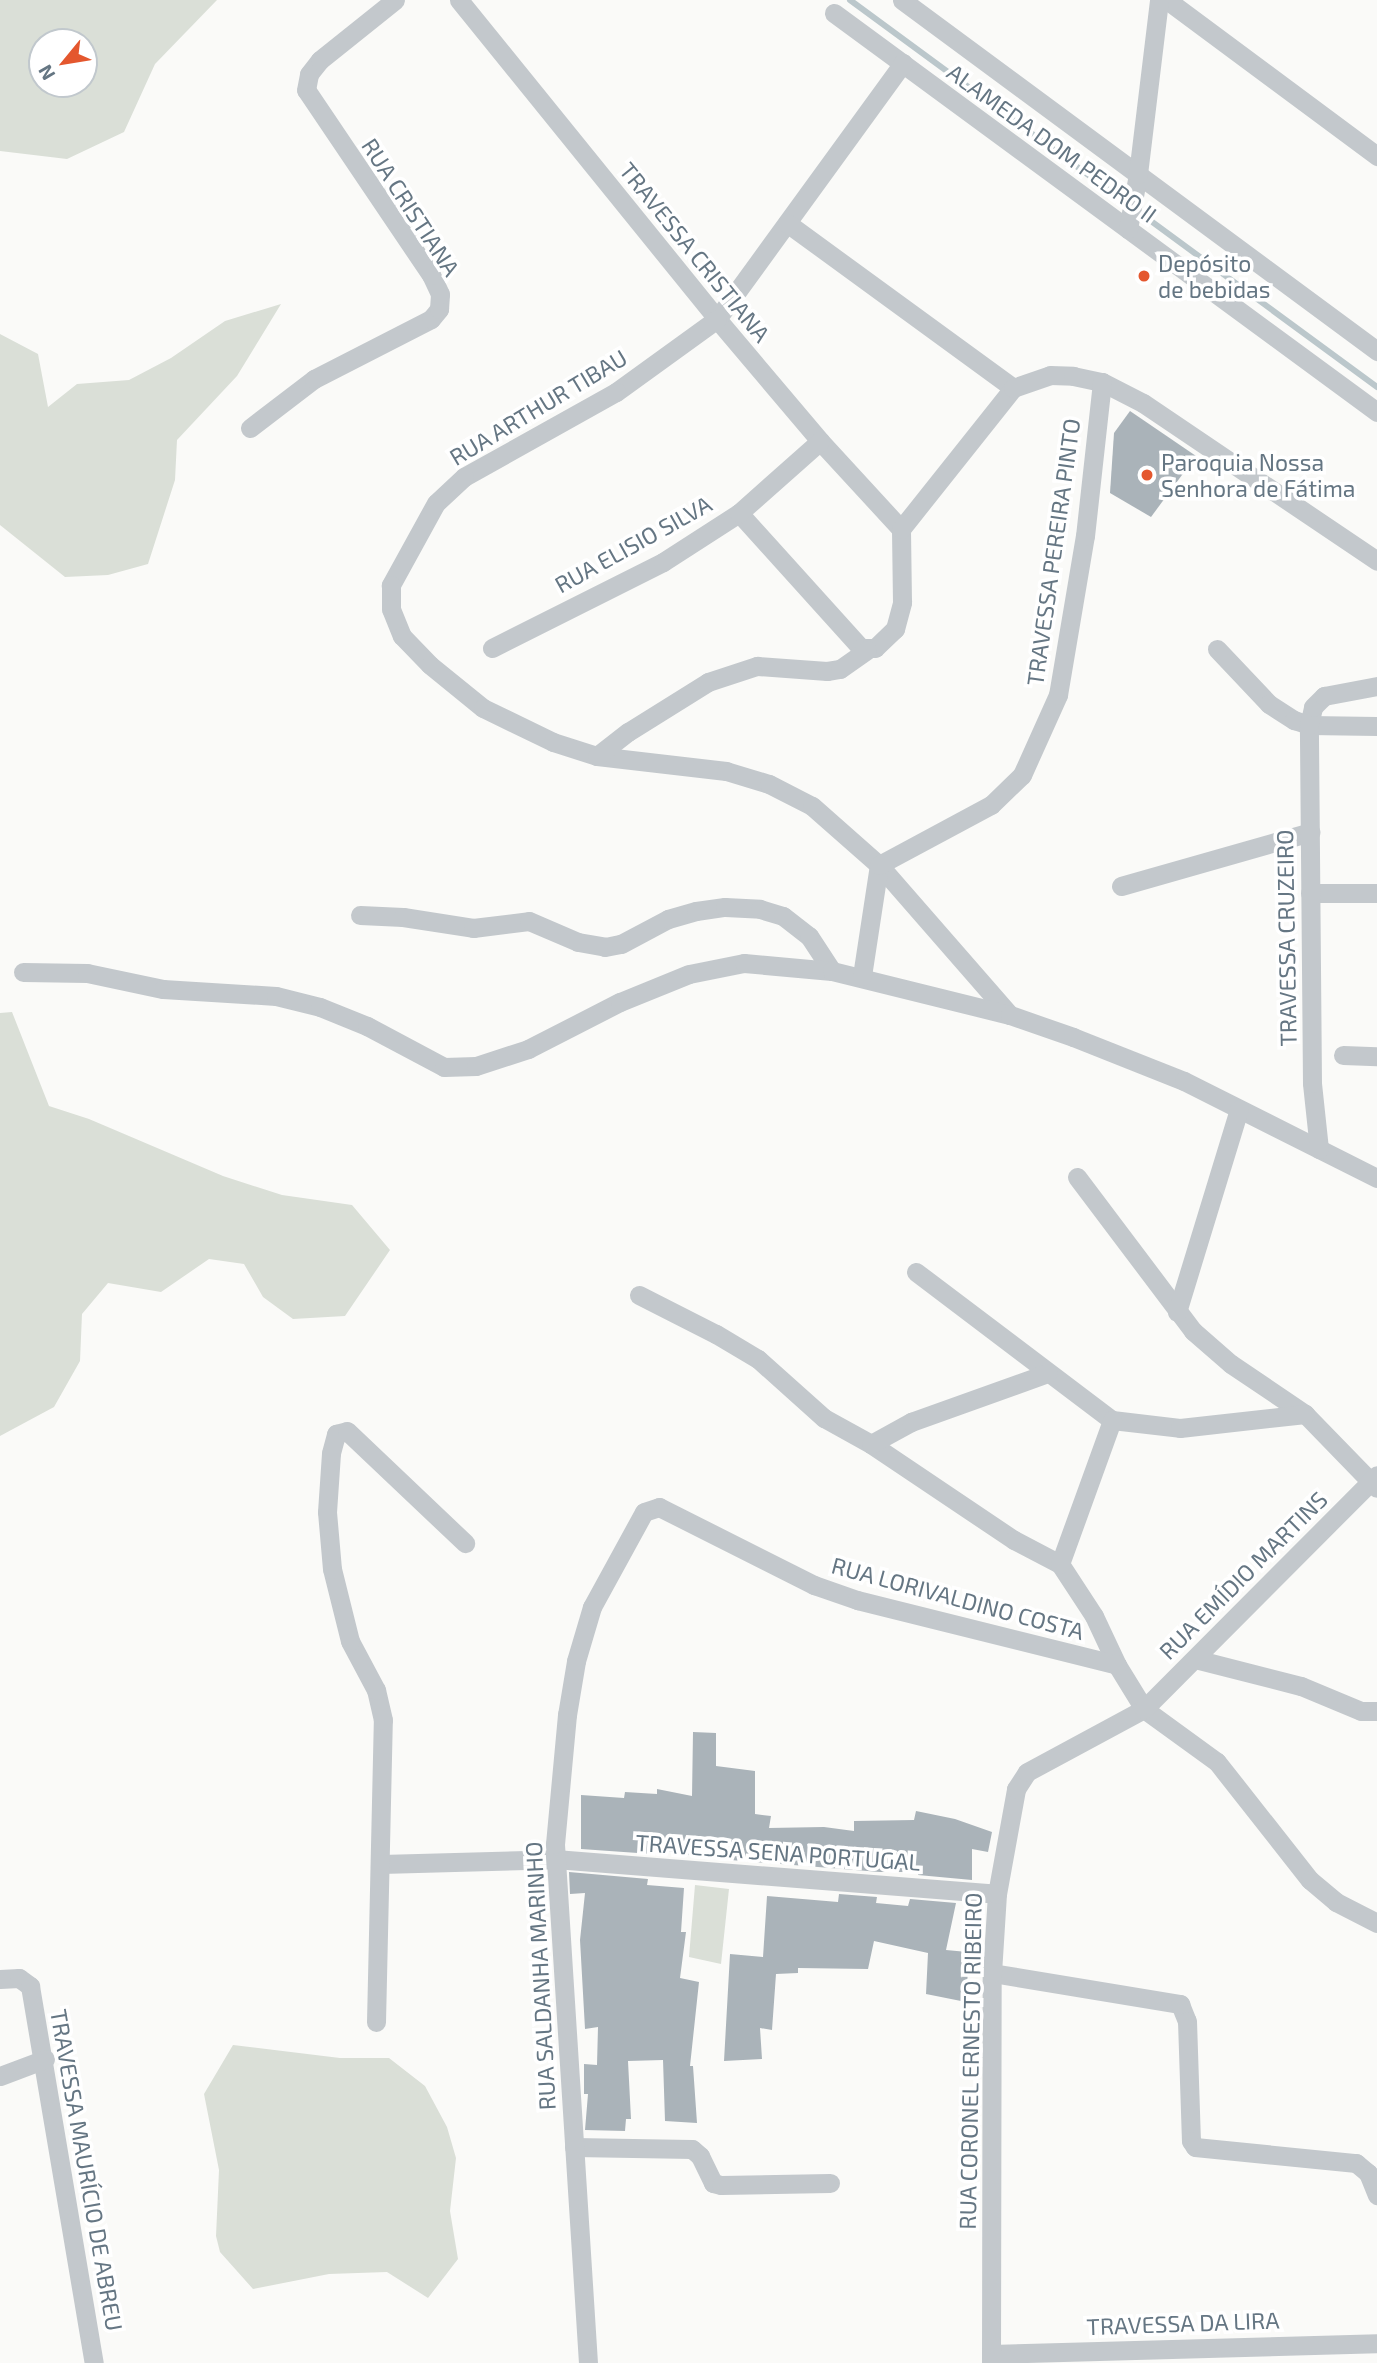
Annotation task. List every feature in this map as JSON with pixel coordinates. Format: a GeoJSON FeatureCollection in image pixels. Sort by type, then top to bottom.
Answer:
{"type":"FeatureCollection","features":[{"type":"Feature","properties":{"kind":"street","name":"RUA CRISTIANA"},"geometry":{"type":"LineString","coordinates":[[250,428],[314,379],[431,318],[439,309],[440,294],[432,275],[306,90],[309,74],[320,60],[395,0]]}},
{"type":"Feature","properties":{"kind":"street","name":"TRAVESSA CRISTIANA"},"geometry":{"type":"LineString","coordinates":[[459,0],[717,319],[820,441],[901,529]]}},
{"type":"Feature","properties":{"kind":"street","name":"ALAMEDA DOM PEDRO II"},"geometry":{"type":"LineString","coordinates":[[902,0],[1137,184],[1376,347]]}},
{"type":"Feature","properties":{"kind":"street"},"geometry":{"type":"LineString","coordinates":[[1129,224],[1137,184],[1159,0]]}},
{"type":"Feature","properties":{"kind":"street"},"geometry":{"type":"LineString","coordinates":[[1167,0],[1377,156]]}},
{"type":"Feature","properties":{"kind":"street","name":"ALAMEDA DOM PEDRO II"},"geometry":{"type":"LineString","coordinates":[[834,13],[1129,224],[1377,412]]}},
{"type":"Feature","properties":{"kind":"street","name":"RUA ARTHUR TIBAU"},"geometry":{"type":"LineString","coordinates":[[903,64],[717,319],[616,392],[464,477],[436,503],[391,585],[391,609],[402,636],[430,665],[483,708],[553,743],[597,756],[726,771],[769,784],[812,806],[879,865],[1010,1015]]}},
{"type":"Feature","properties":{"kind":"street"},"geometry":{"type":"LineString","coordinates":[[787,223],[1013,388]]}},
{"type":"Feature","properties":{"kind":"street"},"geometry":{"type":"LineString","coordinates":[[597,756],[628,732],[708,682],[757,666],[827,671],[840,669],[867,650],[880,645],[895,629],[902,603],[901,529],[1013,388],[1050,375],[1102,382],[1143,404],[1377,561]]}},
{"type":"Feature","properties":{"kind":"street","name":"TRAVESSA PEREIRA PINTO"},"geometry":{"type":"LineString","coordinates":[[879,865],[991,805],[1022,775],[1058,695],[1085,536],[1102,382]]}},
{"type":"Feature","properties":{"kind":"street","name":"RUA ELISIO SILVA"},"geometry":{"type":"LineString","coordinates":[[492,648],[663,562],[739,513],[820,441]]}},
{"type":"Feature","properties":{"kind":"street"},"geometry":{"type":"LineString","coordinates":[[739,513],[861,648],[867,650]]}},
{"type":"Feature","properties":{"kind":"street"},"geometry":{"type":"LineString","coordinates":[[1217,649],[1269,704],[1309,725],[1377,726]]}},
{"type":"Feature","properties":{"kind":"street"},"geometry":{"type":"LineString","coordinates":[[1309,725],[1313,706],[1324,696],[1377,686]]}},
{"type":"Feature","properties":{"kind":"street","name":"TRAVESSA CRUZEIRO"},"geometry":{"type":"LineString","coordinates":[[1309,725],[1312,1083],[1319,1149]]}},
{"type":"Feature","properties":{"kind":"street"},"geometry":{"type":"LineString","coordinates":[[1121,886],[1310,832]]}},
{"type":"Feature","properties":{"kind":"street"},"geometry":{"type":"LineString","coordinates":[[862,976],[879,865]]}},
{"type":"Feature","properties":{"kind":"street"},"geometry":{"type":"LineString","coordinates":[[1310,893],[1377,893]]}},
{"type":"Feature","properties":{"kind":"street"},"geometry":{"type":"LineString","coordinates":[[360,915],[403,917],[473,928],[529,920],[578,942],[605,947],[621,944],[668,919],[696,911],[724,906],[760,909],[783,916],[809,936],[832,971]]}},
{"type":"Feature","properties":{"kind":"street"},"geometry":{"type":"LineString","coordinates":[[23,972],[87,972],[163,989],[276,996],[320,1007],[367,1026],[444,1067],[476,1066],[528,1049],[620,1002],[689,974],[744,963],[832,971],[862,976],[1010,1015],[1184,1081],[1377,1178]]}},
{"type":"Feature","properties":{"kind":"street"},"geometry":{"type":"LineString","coordinates":[[1342,1055],[1377,1056]]}},
{"type":"Feature","properties":{"kind":"street"},"geometry":{"type":"LineString","coordinates":[[1177,1312],[1239,1109]]}},
{"type":"Feature","properties":{"kind":"street"},"geometry":{"type":"LineString","coordinates":[[1077,1177],[1193,1331],[1231,1364],[1305,1414],[1375,1481]]}},
{"type":"Feature","properties":{"kind":"street"},"geometry":{"type":"LineString","coordinates":[[916,1272],[1112,1420],[1180,1428],[1305,1414]]}},
{"type":"Feature","properties":{"kind":"street"},"geometry":{"type":"LineString","coordinates":[[639,1295],[716,1334],[758,1359],[824,1418],[870,1444],[1014,1540],[1060,1564],[1094,1616],[1117,1665],[1144,1709],[1217,1762],[1310,1880],[1336,1902],[1377,1923]]}},
{"type":"Feature","properties":{"kind":"street"},"geometry":{"type":"LineString","coordinates":[[870,1444],[911,1422],[1048,1373]]}},
{"type":"Feature","properties":{"kind":"street"},"geometry":{"type":"LineString","coordinates":[[1060,1564],[1112,1420]]}},
{"type":"Feature","properties":{"kind":"street"},"geometry":{"type":"LineString","coordinates":[[376,2022],[383,1720],[381,1704],[350,1641],[332,1569],[327,1512],[331,1453],[336,1434],[347,1431],[465,1543]]}},
{"type":"Feature","properties":{"kind":"street","name":"RUA EMÍDIO MARTINS"},"geometry":{"type":"LineString","coordinates":[[1144,1709],[1375,1481]]}},
{"type":"Feature","properties":{"kind":"street","name":"RUA LORIVALDINO COSTA"},"geometry":{"type":"LineString","coordinates":[[640,1517],[644,1512],[659,1507],[814,1585],[857,1600],[1117,1665]]}},
{"type":"Feature","properties":{"kind":"street","name":"RUA SALDANHA MARINHO"},"geometry":{"type":"LineString","coordinates":[[588,2363],[555,1860],[567,1715],[576,1661],[592,1607],[640,1517]]}},
{"type":"Feature","properties":{"kind":"street"},"geometry":{"type":"LineString","coordinates":[[1195,1659],[1301,1686],[1362,1711],[1377,1711]]}},
{"type":"Feature","properties":{"kind":"street","name":"RUA CORONEL ERNESTO RIBEIRO"},"geometry":{"type":"LineString","coordinates":[[990,2358],[992,1973],[997,1894],[1010,1812],[1021,1779],[1027,1772],[1144,1709]]}},
{"type":"Feature","properties":{"kind":"street","name":"TRAVESSA SENA PORTUGAL"},"geometry":{"type":"LineString","coordinates":[[381,1864],[555,1860],[997,1894]]}},
{"type":"Feature","properties":{"kind":"street"},"geometry":{"type":"LineString","coordinates":[[992,1973],[1180,2004],[1187,2021],[1191,2141],[1203,2149],[1356,2163],[1368,2173],[1377,2195]]}},
{"type":"Feature","properties":{"kind":"street","name":"TRAVESSA MAURÍCIO DE ABREU"},"geometry":{"type":"LineString","coordinates":[[0,1979],[19,1978],[30,1986],[45,2059],[94,2363]]}},
{"type":"Feature","properties":{"kind":"street"},"geometry":{"type":"LineString","coordinates":[[0,2076],[45,2059]]}},
{"type":"Feature","properties":{"kind":"street"},"geometry":{"type":"LineString","coordinates":[[574,2147],[692,2149],[700,2156],[713,2183],[721,2185],[830,2183]]}},
{"type":"Feature","properties":{"kind":"street","name":"TRAVESSA DA LIRA"},"geometry":{"type":"LineString","coordinates":[[990,2358],[1377,2343]]}},
{"type":"Feature","properties":{"kind":"shaded area"},"geometry":{"type":"Polygon","coordinates":[[[0,0],[217,0],[155,64],[124,132],[67,159],[0,151],[0,0]]]}},
{"type":"Feature","properties":{"kind":"shaded area"},"geometry":{"type":"Polygon","coordinates":[[[281,304],[237,376],[177,440],[175,480],[148,564],[108,575],[65,577],[0,525],[0,334],[38,354],[48,407],[77,384],[129,380],[171,358],[225,321],[281,304]]]}},
{"type":"Feature","properties":{"kind":"shaded area"},"geometry":{"type":"Polygon","coordinates":[[[12,1012],[49,1106],[89,1119],[223,1176],[282,1195],[352,1205],[390,1250],[345,1316],[293,1319],[263,1297],[244,1264],[209,1259],[161,1292],[108,1283],[82,1314],[80,1361],[54,1407],[0,1436],[0,1013],[12,1012]]]}},
{"type":"Feature","properties":{"kind":"shaded area"},"geometry":{"type":"Polygon","coordinates":[[[695,1885],[729,1889],[721,1964],[689,1957],[695,1885]]]}},
{"type":"Feature","properties":{"kind":"shaded area"},"geometry":{"type":"Polygon","coordinates":[[[233,2045],[340,2058],[389,2058],[425,2086],[447,2127],[456,2158],[450,2211],[458,2259],[428,2298],[387,2272],[329,2274],[253,2289],[220,2252],[216,2236],[219,2170],[204,2094],[233,2045]]]}},
{"type":"Feature","properties":{"kind":"building","name":"Paroquia Nossa Senhora de Fátima"},"geometry":{"type":"Polygon","coordinates":[[[1130,411],[1196,456],[1151,517],[1110,493],[1114,433],[1130,411]]]}},
{"type":"Feature","properties":{"kind":"building"},"geometry":{"type":"Polygon","coordinates":[[[693,1732],[716,1733],[716,1766],[755,1771],[755,1814],[771,1816],[769,1828],[824,1827],[854,1831],[854,1821],[914,1820],[916,1811],[955,1819],[992,1832],[988,1852],[972,1849],[972,1880],[918,1875],[919,1872],[880,1872],[706,1858],[653,1849],[652,1854],[581,1849],[581,1795],[624,1798],[625,1792],[657,1794],[657,1789],[692,1796],[693,1732]]]}},
{"type":"Feature","properties":{"kind":"building"},"geometry":{"type":"Polygon","coordinates":[[[569,1872],[648,1879],[647,1885],[684,1888],[681,1932],[686,1932],[680,1978],[699,1982],[690,2066],[693,2066],[697,2123],[665,2121],[663,2060],[628,2061],[631,2119],[626,2119],[625,2131],[585,2130],[588,2094],[584,2094],[584,2064],[597,2065],[598,2027],[585,2029],[580,1940],[585,1893],[570,1894],[569,1872]]]}},
{"type":"Feature","properties":{"kind":"building"},"geometry":{"type":"Polygon","coordinates":[[[839,1894],[877,1897],[876,1903],[908,1906],[910,1899],[956,1903],[946,1950],[978,1953],[972,1970],[968,1970],[966,2002],[926,1994],[928,1953],[874,1941],[868,1969],[798,1968],[798,1973],[776,1974],[772,2030],[760,2028],[762,2059],[724,2061],[730,1954],[763,1957],[767,1896],[838,1902],[839,1894]]]}},
{"type":"Feature","properties":{"kind":"waterway"},"geometry":{"type":"LineString","coordinates":[[850,0],[1377,387]]}},
{"type":"Feature","properties":{"kind":"place","name":"Depósito de bebidas"},"geometry":{"type":"Point","coordinates":[1144,276]}},
{"type":"Feature","properties":{"kind":"place","name":"Paroquia Nossa Senhora de Fátima"},"geometry":{"type":"Point","coordinates":[1147,475]}}]}
